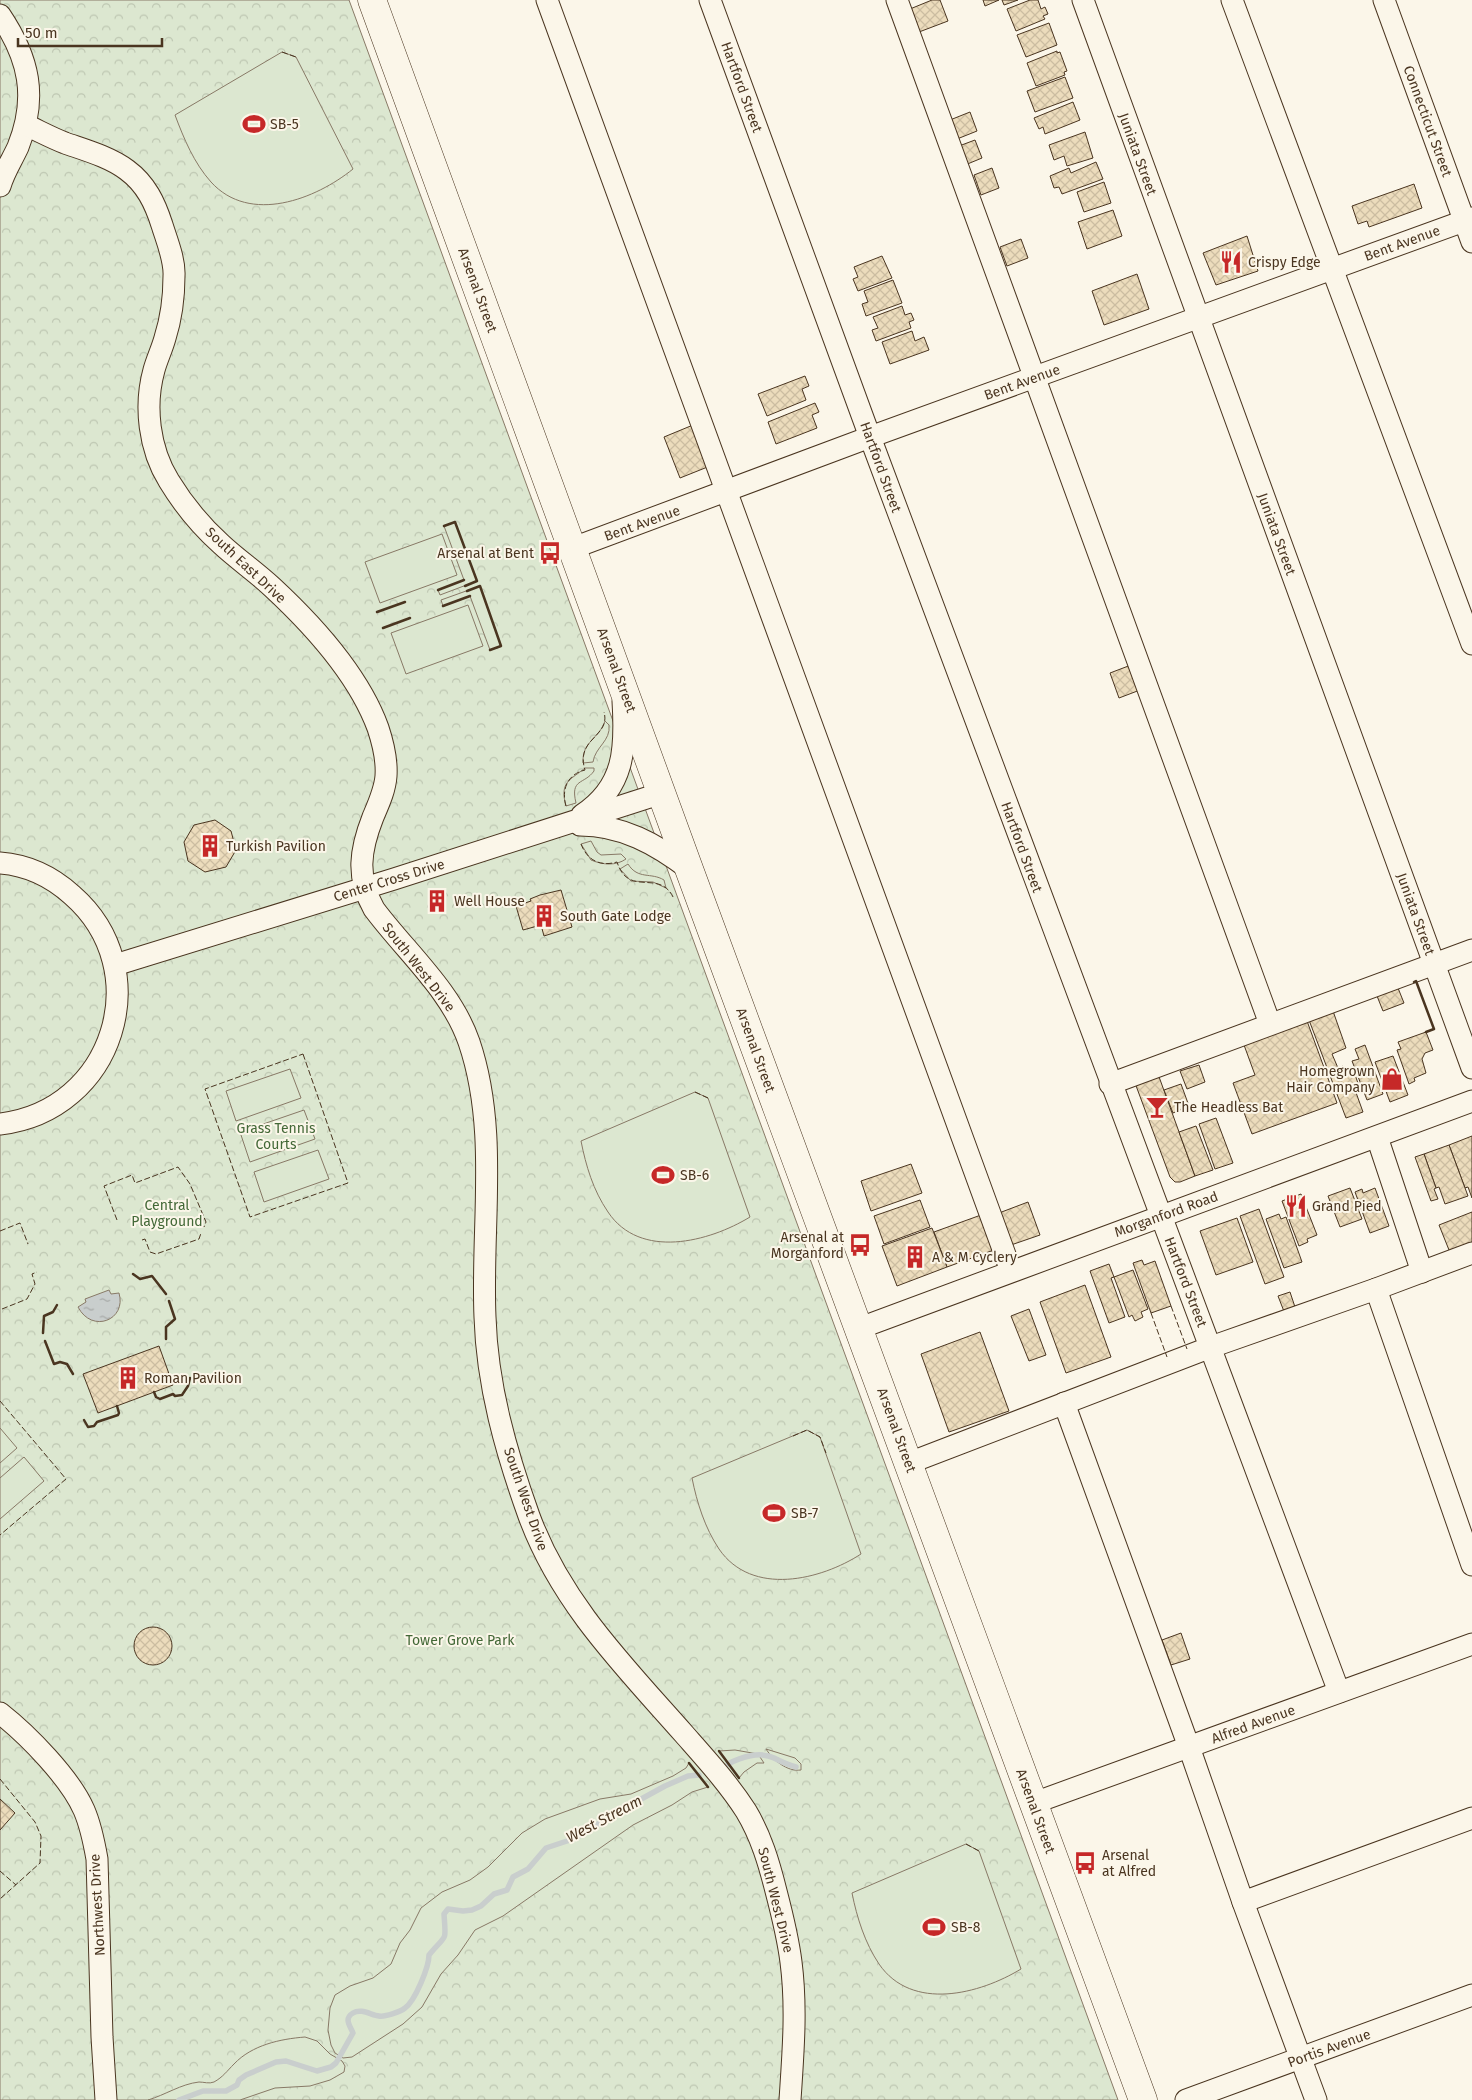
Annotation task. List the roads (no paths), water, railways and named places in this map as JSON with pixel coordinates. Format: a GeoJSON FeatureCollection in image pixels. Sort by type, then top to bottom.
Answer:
{"type":"FeatureCollection","features":[{"type":"Feature","properties":{"kind":"main road","name":"Arsenal Street"},"geometry":{"type":"LineString","coordinates":[[372,0],[689,869],[860,1328],[1143,2100]]}},
{"type":"Feature","properties":{"kind":"street"},"geometry":{"type":"LineString","coordinates":[[547,0],[1011,1272]]}},
{"type":"Feature","properties":{"kind":"street","name":"Hartford Street"},"geometry":{"type":"LineString","coordinates":[[710,0],[1110,1084],[1211,1347],[1339,1692]]}},
{"type":"Feature","properties":{"kind":"street"},"geometry":{"type":"LineString","coordinates":[[898,0],[1270,1024]]}},
{"type":"Feature","properties":{"kind":"street","name":"Juniata Street"},"geometry":{"type":"LineString","coordinates":[[1082,0],[1472,1068]]}},
{"type":"Feature","properties":{"kind":"street"},"geometry":{"type":"LineString","coordinates":[[1232,0],[1472,644]]}},
{"type":"Feature","properties":{"kind":"street","name":"Connecticut Street"},"geometry":{"type":"LineString","coordinates":[[1384,0],[1468,219],[1472,242]]}},
{"type":"Feature","properties":{"kind":"street"},"geometry":{"type":"LineString","coordinates":[[0,15],[14,39],[26,69],[29,86],[29,107],[26,125],[0,186]]}},
{"type":"Feature","properties":{"kind":"street","name":"South East Drive"},"geometry":{"type":"LineString","coordinates":[[26,125],[124,168],[140,181],[150,195],[159,214],[175,274],[172,306],[167,330],[154,370],[150,396],[150,422],[154,447],[167,479],[186,507],[220,543],[272,587],[298,613],[341,664],[369,708],[378,729],[383,748],[386,777],[380,802],[371,823],[363,851],[361,870],[364,888]]}},
{"type":"Feature","properties":{"kind":"street","name":"Bent Avenue"},"geometry":{"type":"LineString","coordinates":[[573,548],[870,437],[1468,219]]}},
{"type":"Feature","properties":{"kind":"street"},"geometry":{"type":"LineString","coordinates":[[567,825],[591,809],[613,784],[622,763],[624,740],[620,677]]}},
{"type":"Feature","properties":{"kind":"street","name":"Center Cross Drive"},"geometry":{"type":"LineString","coordinates":[[115,965],[567,825],[662,793]]}},
{"type":"Feature","properties":{"kind":"street"},"geometry":{"type":"LineString","coordinates":[[567,825],[598,825],[633,835],[660,849],[689,869]]}},
{"type":"Feature","properties":{"kind":"street"},"geometry":{"type":"LineString","coordinates":[[0,863],[29,869],[47,877],[65,888],[82,904],[103,934],[115,965],[118,992],[116,1015],[110,1038],[94,1068],[80,1086],[52,1108],[31,1117],[0,1124]]}},
{"type":"Feature","properties":{"kind":"street","name":"South West Drive"},"geometry":{"type":"LineString","coordinates":[[364,888],[378,914],[438,988],[454,1012],[468,1039],[477,1068],[486,1145],[484,1301],[490,1364],[495,1397],[514,1472],[540,1543],[565,1591],[584,1617],[727,1784],[747,1814],[761,1840],[786,1930],[791,1962],[794,2000],[794,2047],[790,2100]]}},
{"type":"Feature","properties":{"kind":"street"},"geometry":{"type":"LineString","coordinates":[[1110,1084],[1472,950]]}},
{"type":"Feature","properties":{"kind":"street","name":"Morganford Road"},"geometry":{"type":"LineString","coordinates":[[860,1328],[1472,1101]]}},
{"type":"Feature","properties":{"kind":"street"},"geometry":{"type":"LineString","coordinates":[[1377,1136],[1422,1272]]}},
{"type":"Feature","properties":{"kind":"street"},"geometry":{"type":"LineString","coordinates":[[909,1462],[1211,1347],[1472,1253]]}},
{"type":"Feature","properties":{"kind":"street"},"geometry":{"type":"LineString","coordinates":[[1376,1289],[1464,1516],[1472,1565]]}},
{"type":"Feature","properties":{"kind":"street"},"geometry":{"type":"LineString","coordinates":[[1064,1402],[1316,2100]]}},
{"type":"Feature","properties":{"kind":"street","name":"Alfred Avenue"},"geometry":{"type":"LineString","coordinates":[[1034,1803],[1472,1644]]}},
{"type":"Feature","properties":{"kind":"street","name":"Northwest Drive"},"geometry":{"type":"LineString","coordinates":[[0,1713],[42,1753],[75,1794],[84,1810],[93,1835],[97,1859],[102,2037],[106,2100]]}},
{"type":"Feature","properties":{"kind":"street"},"geometry":{"type":"LineString","coordinates":[[1243,1902],[1472,1818]]}},
{"type":"Feature","properties":{"kind":"street","name":"Portis Avenue"},"geometry":{"type":"LineString","coordinates":[[1186,2100],[1472,1995]]}},
{"type":"Feature","properties":{"kind":"water"},"geometry":{"type":"Polygon","coordinates":[[[109,1290],[111,1294],[119,1293],[120,1302],[118,1310],[107,1320],[99,1322],[91,1320],[78,1307],[86,1302],[85,1299],[109,1290]]]}},
{"type":"Feature","properties":{"kind":"waterway","name":"West Stream"},"geometry":{"type":"LineString","coordinates":[[728,1764],[745,1757],[763,1755],[796,1767]]}},
{"type":"Feature","properties":{"kind":"waterway","name":"West Stream"},"geometry":{"type":"LineString","coordinates":[[179,2100],[203,2091],[226,2091],[237,2085],[239,2080],[246,2075],[276,2062],[286,2061],[317,2071],[331,2067],[336,2063],[353,2033],[348,2023],[350,2015],[359,2011],[385,2016],[400,2011],[409,2004],[421,1983],[429,1955],[444,1938],[444,1914],[448,1909],[463,1911],[481,1906],[494,1894],[507,1890],[513,1877],[528,1869],[546,1848],[576,1838],[612,1815],[665,1786],[688,1776],[699,1775]]}},
{"type":"Feature","properties":{"kind":"place","name":"SB-5"},"geometry":{"type":"Point","coordinates":[254,124]}},
{"type":"Feature","properties":{"kind":"place","name":"Crispy Edge"},"geometry":{"type":"Point","coordinates":[1231,262]}},
{"type":"Feature","properties":{"kind":"place","name":"Arsenal at Bent"},"geometry":{"type":"Point","coordinates":[550,553]}},
{"type":"Feature","properties":{"kind":"place","name":"Turkish Pavilion"},"geometry":{"type":"Point","coordinates":[210,846]}},
{"type":"Feature","properties":{"kind":"place","name":"Well House"},"geometry":{"type":"Point","coordinates":[437,901]}},
{"type":"Feature","properties":{"kind":"place","name":"South Gate Lodge"},"geometry":{"type":"Point","coordinates":[544,916]}},
{"type":"Feature","properties":{"kind":"place","name":"Homegrown Hair Company"},"geometry":{"type":"Point","coordinates":[1392,1079]}},
{"type":"Feature","properties":{"kind":"place","name":"The Headless Bat"},"geometry":{"type":"Point","coordinates":[1157,1107]}},
{"type":"Feature","properties":{"kind":"place","name":"SB-6"},"geometry":{"type":"Point","coordinates":[663,1175]}},
{"type":"Feature","properties":{"kind":"place","name":"Grand Pied"},"geometry":{"type":"Point","coordinates":[1296,1206]}},
{"type":"Feature","properties":{"kind":"place","name":"Arsenal at Morganford"},"geometry":{"type":"Point","coordinates":[860,1245]}},
{"type":"Feature","properties":{"kind":"place","name":"A & M Cyclery"},"geometry":{"type":"Point","coordinates":[915,1257]}},
{"type":"Feature","properties":{"kind":"place","name":"Roman Pavilion"},"geometry":{"type":"Point","coordinates":[128,1378]}},
{"type":"Feature","properties":{"kind":"place","name":"SB-7"},"geometry":{"type":"Point","coordinates":[774,1513]}},
{"type":"Feature","properties":{"kind":"place","name":"Arsenal at Alfred"},"geometry":{"type":"Point","coordinates":[1085,1863]}},
{"type":"Feature","properties":{"kind":"place","name":"SB-8"},"geometry":{"type":"Point","coordinates":[934,1927]}},
{"type":"Feature","properties":{"kind":"park label","name":"Grass Tennis Courts"},"geometry":{"type":"Point","coordinates":[276,1136]}},
{"type":"Feature","properties":{"kind":"park label","name":"Central Playground"},"geometry":{"type":"Point","coordinates":[167,1214]}},
{"type":"Feature","properties":{"kind":"park label","name":"Tower Grove Park"},"geometry":{"type":"Point","coordinates":[460,1640]}}]}
